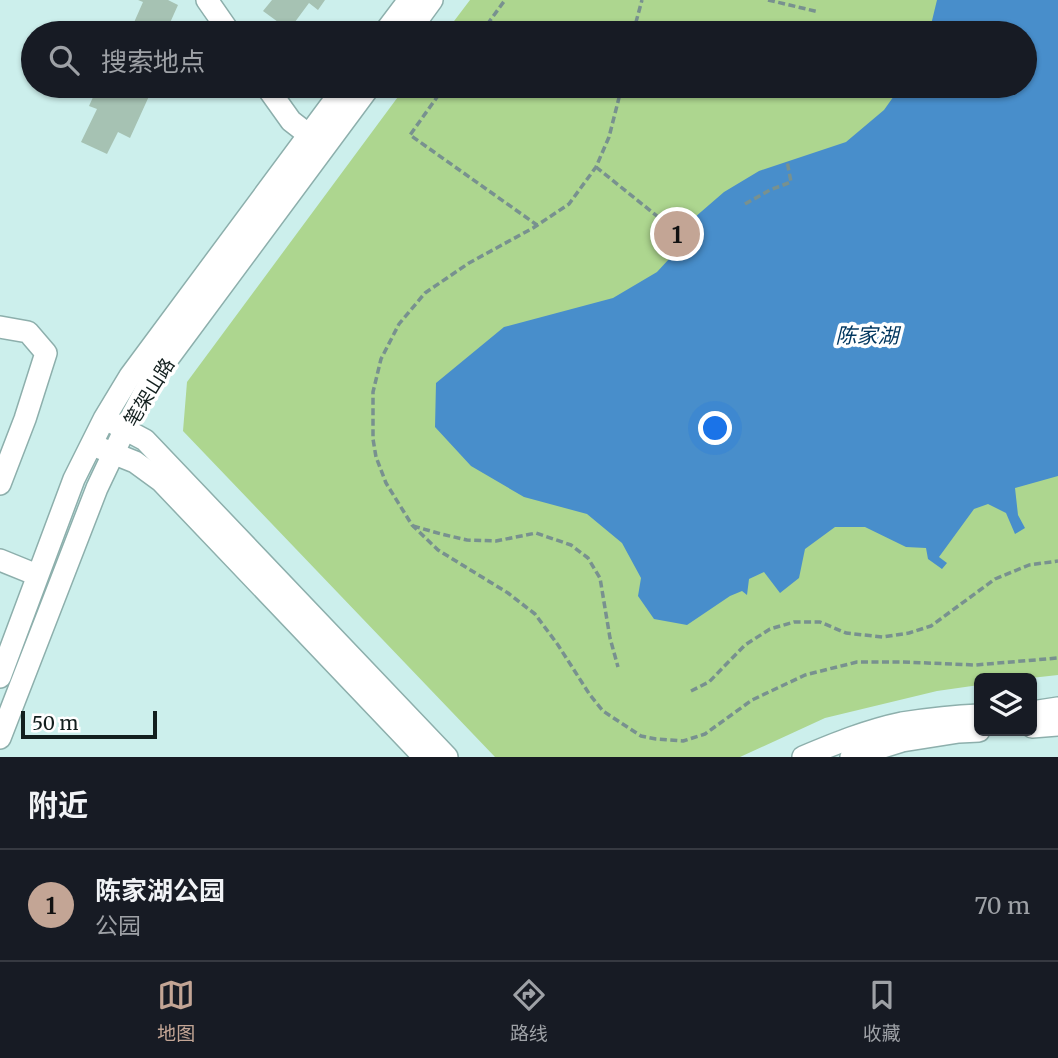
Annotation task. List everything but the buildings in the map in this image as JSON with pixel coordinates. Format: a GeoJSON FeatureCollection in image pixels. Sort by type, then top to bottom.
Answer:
{"type":"FeatureCollection","features":[{"type":"Feature","properties":{"kind":"street"},"geometry":{"type":"LineString","coordinates":[[207,0],[222,21]]}},
{"type":"Feature","properties":{"kind":"street"},"geometry":{"type":"LineString","coordinates":[[393,21],[408,0]]}},
{"type":"Feature","properties":{"kind":"street"},"geometry":{"type":"LineString","coordinates":[[417,21],[432,0]]}},
{"type":"Feature","properties":{"kind":"street"},"geometry":{"type":"LineString","coordinates":[[274,98],[290,121],[309,135]]}},
{"type":"Feature","properties":{"kind":"street","name":"笔架山路"},"geometry":{"type":"LineString","coordinates":[[0,677],[74,479],[104,419],[130,376],[336,98]]}},
{"type":"Feature","properties":{"kind":"street","name":"笔架山路"},"geometry":{"type":"LineString","coordinates":[[0,738],[97,488],[148,387],[361,98]]}},
{"type":"Feature","properties":{"kind":"street"},"geometry":{"type":"LineString","coordinates":[[0,327],[28,331],[46,353],[0,484]]}},
{"type":"Feature","properties":{"kind":"street"},"geometry":{"type":"LineString","coordinates":[[104,419],[145,440],[447,757]]}},
{"type":"Feature","properties":{"kind":"street"},"geometry":{"type":"LineString","coordinates":[[92,444],[135,462],[161,481],[424,757]]}},
{"type":"Feature","properties":{"kind":"street"},"geometry":{"type":"LineString","coordinates":[[0,560],[37,575]]}},
{"type":"Feature","properties":{"kind":"street"},"geometry":{"type":"LineString","coordinates":[[1037,711],[1058,708]]}},
{"type":"Feature","properties":{"kind":"street"},"geometry":{"type":"LineString","coordinates":[[803,757],[839,742],[900,724],[974,715]]}},
{"type":"Feature","properties":{"kind":"street"},"geometry":{"type":"LineString","coordinates":[[1037,727],[1058,725]]}},
{"type":"Feature","properties":{"kind":"street"},"geometry":{"type":"LineString","coordinates":[[851,757],[902,741],[974,731]]}},
{"type":"Feature","properties":{"kind":"path"},"geometry":{"type":"LineString","coordinates":[[490,21],[505,0]]}},
{"type":"Feature","properties":{"kind":"path"},"geometry":{"type":"LineString","coordinates":[[636,21],[642,0]]}},
{"type":"Feature","properties":{"kind":"path"},"geometry":{"type":"LineString","coordinates":[[768,0],[819,12]]}},
{"type":"Feature","properties":{"kind":"path"},"geometry":{"type":"LineString","coordinates":[[436,98],[410,135],[537,225]]}},
{"type":"Feature","properties":{"kind":"path"},"geometry":{"type":"LineString","coordinates":[[619,98],[609,137],[596,167],[569,204],[469,263],[425,293],[399,324],[381,359],[373,392],[373,439],[376,457],[386,484],[412,525],[438,550],[508,593],[535,614],[603,711],[641,736],[683,741],[705,734],[762,695],[806,675],[857,662],[975,665],[1058,659]]}},
{"type":"Feature","properties":{"kind":"path"},"geometry":{"type":"LineString","coordinates":[[745,204],[792,182],[787,161]]}},
{"type":"Feature","properties":{"kind":"path"},"geometry":{"type":"LineString","coordinates":[[596,167],[693,246]]}},
{"type":"Feature","properties":{"kind":"path"},"geometry":{"type":"LineString","coordinates":[[412,525],[467,540],[496,541],[536,533],[571,545],[587,558],[600,578],[618,667]]}},
{"type":"Feature","properties":{"kind":"path"},"geometry":{"type":"LineString","coordinates":[[691,691],[709,682],[744,645],[770,629],[794,622],[820,622],[846,633],[883,637],[909,634],[931,626],[995,579],[1029,565],[1058,561]]}},
{"type":"Feature","properties":{"kind":"green space"},"geometry":{"type":"Polygon","coordinates":[[[470,0],[1058,0],[1058,675],[1037,677],[1037,673],[974,673],[974,686],[937,691],[825,718],[740,757],[495,757],[183,431],[187,382],[397,98],[1037,98],[1037,21],[454,21],[470,0]]]}},
{"type":"Feature","properties":{"kind":"water","name":"陈家湖"},"geometry":{"type":"Polygon","coordinates":[[[937,0],[1058,0],[1058,476],[1015,488],[1018,515],[1025,528],[1015,534],[1006,513],[988,504],[974,509],[939,557],[947,563],[942,569],[928,559],[926,548],[906,547],[865,527],[835,527],[805,549],[799,578],[780,593],[764,572],[749,579],[747,595],[742,591],[730,596],[687,625],[654,619],[638,596],[641,578],[622,543],[587,514],[524,497],[471,466],[435,427],[436,383],[504,327],[613,298],[657,272],[682,245],[672,237],[724,192],[759,171],[846,142],[884,110],[892,98],[1037,98],[1037,21],[932,21],[937,0]]]}},
{"type":"Feature","properties":{"kind":"place","name":"陈家湖公园"},"geometry":{"type":"Point","coordinates":[677,234]}}]}
